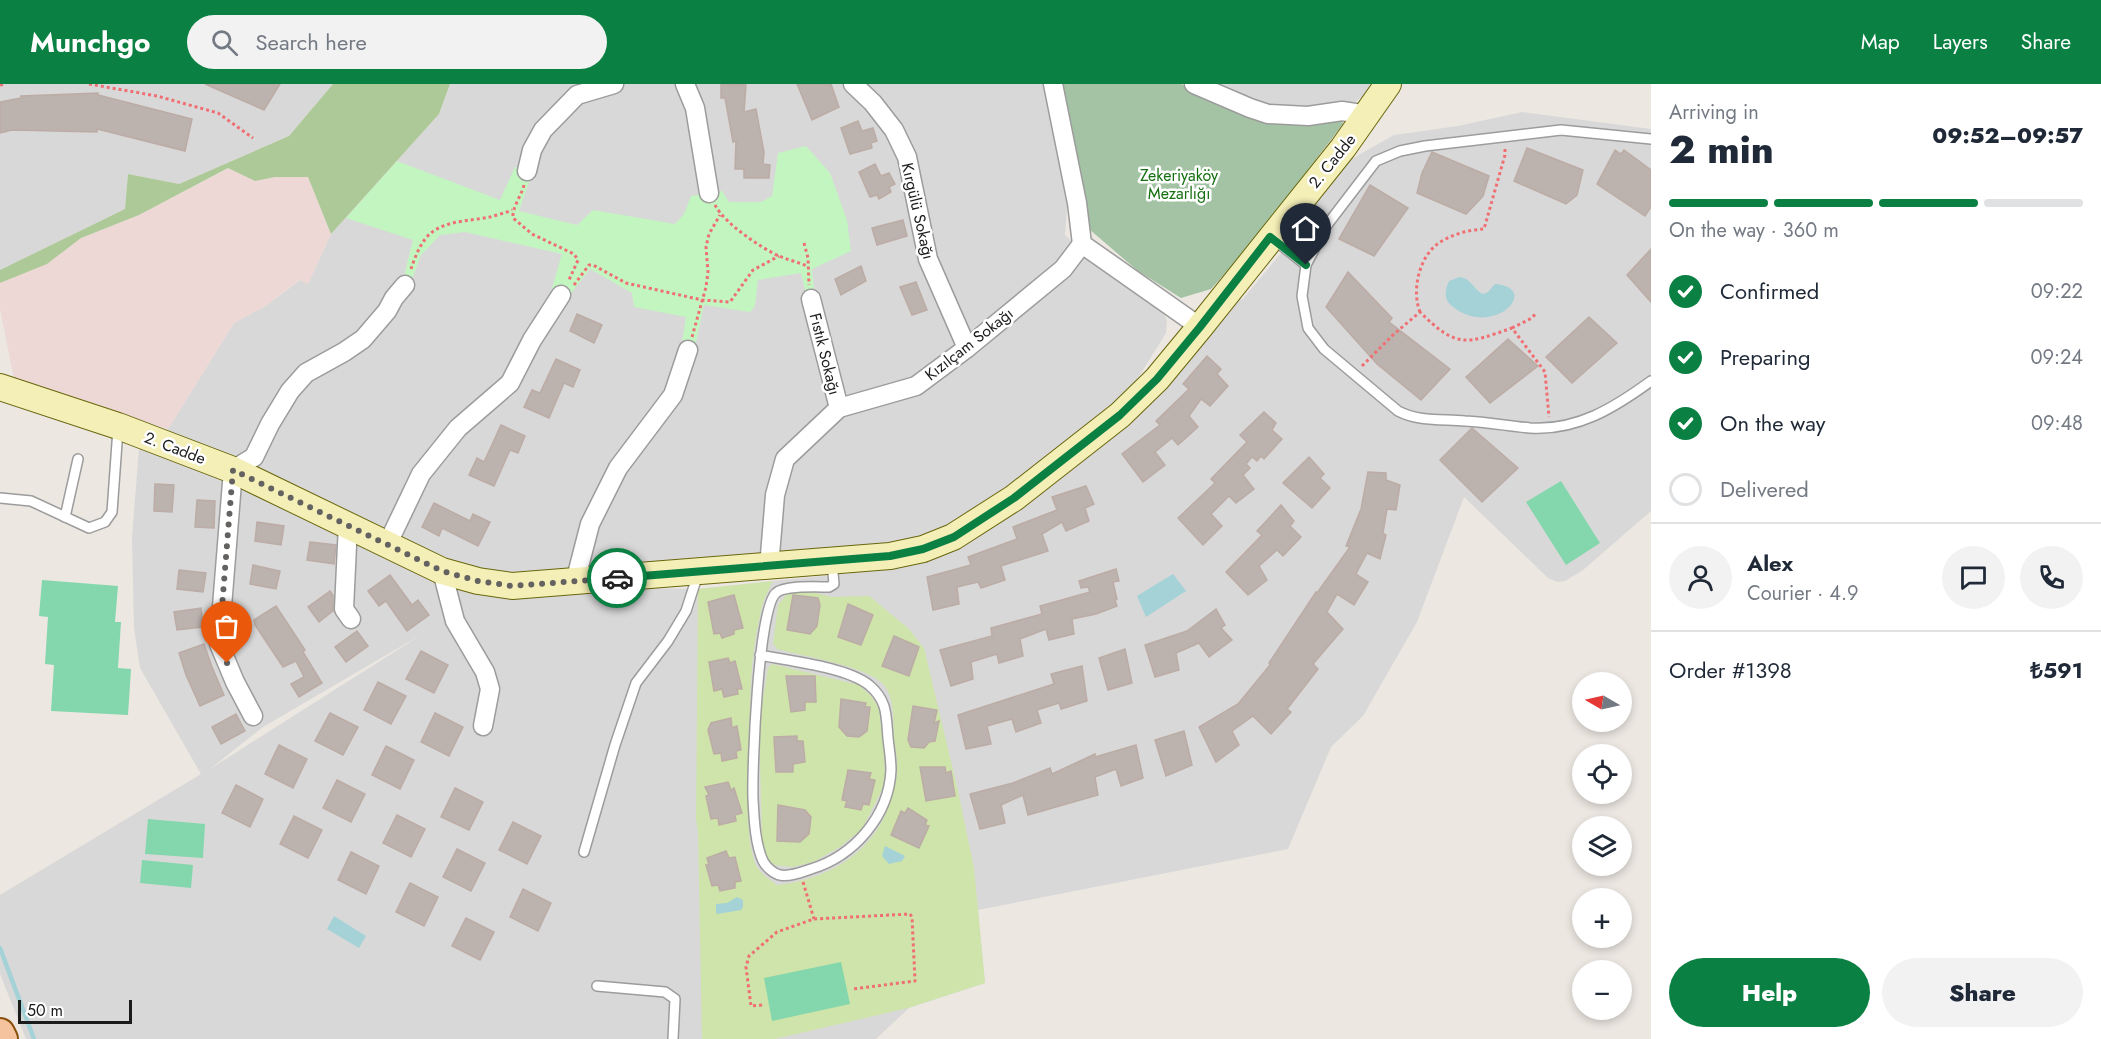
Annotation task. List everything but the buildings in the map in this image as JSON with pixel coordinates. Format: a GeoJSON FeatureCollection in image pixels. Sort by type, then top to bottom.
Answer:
{"type":"FeatureCollection","features":[{"type":"Feature","properties":{"kind":"main road"},"geometry":{"type":"LineString","coordinates":[[0,1033],[3,1039]]}},
{"type":"Feature","properties":{"kind":"street"},"geometry":{"type":"LineString","coordinates":[[527,171],[532,150],[543,130],[577,95],[614,84]]}},
{"type":"Feature","properties":{"kind":"street"},"geometry":{"type":"LineString","coordinates":[[685,84],[694,108],[709,193]]}},
{"type":"Feature","properties":{"kind":"street","name":"Kırgülü Sokağı"},"geometry":{"type":"LineString","coordinates":[[853,84],[873,103],[894,130],[907,157],[928,259],[967,348]]}},
{"type":"Feature","properties":{"kind":"street"},"geometry":{"type":"LineString","coordinates":[[1053,84],[1077,203],[1082,244],[1200,327]]}},
{"type":"Feature","properties":{"kind":"street"},"geometry":{"type":"LineString","coordinates":[[1194,84],[1268,114],[1308,116],[1342,111],[1368,115]]}},
{"type":"Feature","properties":{"kind":"street","name":"2. Cadde"},"geometry":{"type":"LineString","coordinates":[[0,387],[118,426],[233,470],[442,571],[478,581],[512,586],[574,582],[831,562],[890,556],[923,549],[954,537],[1014,498],[1120,415],[1157,379],[1368,115],[1388,84]]}},
{"type":"Feature","properties":{"kind":"street","name":"Kızılçam Sokağı"},"geometry":{"type":"LineString","coordinates":[[769,567],[775,495],[785,459],[839,408],[916,386],[967,348],[1063,269],[1082,244]]}},
{"type":"Feature","properties":{"kind":"street"},"geometry":{"type":"LineString","coordinates":[[252,716],[219,644],[233,470],[254,457],[290,391],[306,373],[363,339],[405,285]]}},
{"type":"Feature","properties":{"kind":"street"},"geometry":{"type":"LineString","coordinates":[[388,543],[421,474],[458,428],[510,383],[532,340],[561,295]]}},
{"type":"Feature","properties":{"kind":"street","name":"Fıstık Sokağı"},"geometry":{"type":"LineString","coordinates":[[811,298],[839,408]]}},
{"type":"Feature","properties":{"kind":"street"},"geometry":{"type":"LineString","coordinates":[[574,582],[591,524],[613,478],[647,427],[673,395],[688,350]]}},
{"type":"Feature","properties":{"kind":"street"},"geometry":{"type":"LineString","coordinates":[[348,524],[344,609],[351,619]]}},
{"type":"Feature","properties":{"kind":"street"},"geometry":{"type":"LineString","coordinates":[[442,571],[455,621],[485,672],[490,689],[483,726]]}},
{"type":"Feature","properties":{"kind":"lane"},"geometry":{"type":"LineString","coordinates":[[1651,139],[1561,130],[1425,146],[1400,151],[1376,161],[1327,225],[1306,265],[1302,296],[1308,328],[1324,349],[1398,411],[1411,418],[1531,428],[1559,428],[1585,421],[1630,396],[1651,381]]}},
{"type":"Feature","properties":{"kind":"lane"},"geometry":{"type":"LineString","coordinates":[[1270,237],[1306,265]]}},
{"type":"Feature","properties":{"kind":"lane"},"geometry":{"type":"LineString","coordinates":[[0,498],[31,501],[88,528],[105,522],[112,512],[118,426]]}},
{"type":"Feature","properties":{"kind":"lane"},"geometry":{"type":"LineString","coordinates":[[65,517],[78,459]]}},
{"type":"Feature","properties":{"kind":"lane"},"geometry":{"type":"LineString","coordinates":[[760,656],[803,663],[850,675],[869,685],[885,704],[891,770],[878,815],[867,833],[829,863],[783,876],[774,874],[764,863],[759,847],[753,798],[760,656],[770,601],[777,592],[787,589],[829,587],[834,584],[831,562]]}},
{"type":"Feature","properties":{"kind":"lane"},"geometry":{"type":"LineString","coordinates":[[584,852],[636,683],[668,641],[686,611],[699,571]]}},
{"type":"Feature","properties":{"kind":"lane"},"geometry":{"type":"LineString","coordinates":[[597,986],[665,992],[675,999],[673,1039]]}},
{"type":"Feature","properties":{"kind":"path"},"geometry":{"type":"LineString","coordinates":[[0,85],[5,84]]}},
{"type":"Feature","properties":{"kind":"path"},"geometry":{"type":"LineString","coordinates":[[89,84],[157,96],[218,113],[253,138]]}},
{"type":"Feature","properties":{"kind":"path"},"geometry":{"type":"LineString","coordinates":[[1503,137],[1505,154],[1484,229],[1469,230],[1435,246],[1423,263],[1417,283],[1416,302],[1420,312],[1434,326],[1449,336],[1466,342],[1512,327],[1532,318],[1536,313]]}},
{"type":"Feature","properties":{"kind":"path"},"geometry":{"type":"LineString","coordinates":[[527,171],[521,195],[512,210],[513,218],[532,234],[574,254],[584,272]]}},
{"type":"Feature","properties":{"kind":"path"},"geometry":{"type":"LineString","coordinates":[[709,193],[720,214],[729,224],[779,256],[807,266]]}},
{"type":"Feature","properties":{"kind":"path"},"geometry":{"type":"LineString","coordinates":[[405,285],[421,245],[432,232],[446,225],[512,210]]}},
{"type":"Feature","properties":{"kind":"path"},"geometry":{"type":"LineString","coordinates":[[688,350],[708,272],[705,247],[720,214]]}},
{"type":"Feature","properties":{"kind":"path"},"geometry":{"type":"LineString","coordinates":[[804,243],[808,258],[811,298]]}},
{"type":"Feature","properties":{"kind":"path"},"geometry":{"type":"LineString","coordinates":[[561,295],[572,287],[589,265],[593,265],[626,283],[702,300],[730,302],[753,270],[779,256]]}},
{"type":"Feature","properties":{"kind":"path"},"geometry":{"type":"LineString","coordinates":[[561,295],[578,260]]}},
{"type":"Feature","properties":{"kind":"path"},"geometry":{"type":"LineString","coordinates":[[1354,376],[1378,349],[1420,312]]}},
{"type":"Feature","properties":{"kind":"path"},"geometry":{"type":"LineString","coordinates":[[1512,327],[1545,372],[1550,428]]}},
{"type":"Feature","properties":{"kind":"path"},"geometry":{"type":"LineString","coordinates":[[800,872],[813,919]]}},
{"type":"Feature","properties":{"kind":"path"},"geometry":{"type":"LineString","coordinates":[[762,1005],[751,1006],[746,967],[749,956],[777,932],[813,919],[910,914],[915,981],[853,989]]}},
{"type":"Feature","properties":{"kind":"shaded area"},"geometry":{"type":"Polygon","coordinates":[[[0,84],[333,84],[289,136],[179,184],[128,174],[125,209],[0,270],[0,84]]]}},
{"type":"Feature","properties":{"kind":"shaded area"},"geometry":{"type":"Polygon","coordinates":[[[450,84],[1046,84],[1067,206],[1065,235],[1087,255],[1164,314],[1167,321],[1166,333],[1128,394],[1078,436],[986,502],[937,530],[903,543],[795,554],[714,557],[599,572],[564,569],[494,572],[629,588],[698,589],[900,568],[951,551],[1238,297],[1242,300],[1291,241],[1333,178],[1348,161],[1394,135],[1458,126],[1522,112],[1651,129],[1651,511],[1583,570],[1565,581],[1557,582],[1548,578],[1464,497],[1417,622],[1363,716],[1331,747],[1288,849],[978,910],[985,983],[909,1008],[876,1039],[26,1039],[0,974],[0,895],[201,774],[140,668],[134,628],[132,537],[139,449],[168,429],[234,323],[267,305],[300,280],[308,284],[331,234],[439,114],[450,84]],[[424,633],[263,727],[210,769],[424,633]]]}},
{"type":"Feature","properties":{"kind":"shaded area"},"geometry":{"type":"Polygon","coordinates":[[[1217,84],[1371,84],[1364,95],[1354,103],[1292,110],[1265,105],[1217,84]]]}},
{"type":"Feature","properties":{"kind":"shaded area"},"geometry":{"type":"Polygon","coordinates":[[[229,168],[255,181],[275,177],[308,177],[331,234],[308,284],[299,280],[267,305],[234,323],[168,429],[98,406],[15,384],[0,309],[0,283],[47,264],[81,238],[139,215],[229,168]]]}},
{"type":"Feature","properties":{"kind":"green space"},"geometry":{"type":"Polygon","coordinates":[[[333,84],[450,84],[439,114],[331,234],[308,177],[275,177],[255,181],[228,168],[139,215],[81,238],[47,264],[0,283],[0,270],[125,209],[128,174],[179,184],[289,136],[333,84]]]}},
{"type":"Feature","properties":{"kind":"green space","name":"Zekeriyaköy Mezarlığı"},"geometry":{"type":"Polygon","coordinates":[[[1062,84],[1181,84],[1262,121],[1342,116],[1343,124],[1247,249],[1211,289],[1181,298],[1138,271],[1089,229],[1062,84]]]}},
{"type":"Feature","properties":{"kind":"green space"},"geometry":{"type":"Polygon","coordinates":[[[806,146],[830,173],[847,220],[851,251],[812,269],[815,298],[807,298],[801,273],[758,280],[755,306],[750,312],[704,305],[694,351],[681,349],[686,317],[634,307],[632,293],[590,269],[568,297],[551,291],[562,254],[465,232],[440,235],[421,255],[409,287],[402,284],[413,240],[346,218],[397,161],[500,200],[515,167],[532,173],[519,211],[577,225],[593,210],[675,224],[684,214],[691,196],[722,191],[729,202],[761,202],[772,196],[778,153],[806,146]]]}},
{"type":"Feature","properties":{"kind":"green space"},"geometry":{"type":"Polygon","coordinates":[[[1561,481],[1600,543],[1566,565],[1526,502],[1561,481]]]}},
{"type":"Feature","properties":{"kind":"green space"},"geometry":{"type":"Polygon","coordinates":[[[42,580],[118,586],[115,622],[121,622],[118,668],[131,669],[128,715],[51,711],[54,665],[45,664],[48,617],[39,616],[42,580]]]}},
{"type":"Feature","properties":{"kind":"green space"},"geometry":{"type":"Polygon","coordinates":[[[773,581],[761,611],[753,654],[748,817],[750,841],[757,867],[764,876],[777,885],[801,881],[823,873],[843,863],[860,850],[874,835],[885,816],[893,794],[897,766],[892,703],[888,691],[876,678],[864,672],[834,662],[777,649],[773,643],[778,605],[788,593],[815,593],[832,597],[869,596],[908,628],[924,648],[974,868],[985,983],[908,1008],[775,1039],[702,1039],[696,820],[698,589],[773,581]]]}},
{"type":"Feature","properties":{"kind":"green space"},"geometry":{"type":"Polygon","coordinates":[[[772,664],[859,685],[872,697],[879,709],[884,750],[885,775],[882,790],[862,829],[840,847],[813,862],[793,867],[774,865],[769,861],[762,843],[759,724],[768,668],[772,664]]]}},
{"type":"Feature","properties":{"kind":"green space"},"geometry":{"type":"Polygon","coordinates":[[[148,819],[205,824],[203,858],[145,854],[148,819]]]}},
{"type":"Feature","properties":{"kind":"green space"},"geometry":{"type":"Polygon","coordinates":[[[142,860],[193,865],[191,888],[140,883],[142,860]]]}},
{"type":"Feature","properties":{"kind":"green space"},"geometry":{"type":"Polygon","coordinates":[[[841,962],[850,1004],[772,1021],[764,978],[841,962]]]}},
{"type":"Feature","properties":{"kind":"water"},"geometry":{"type":"Polygon","coordinates":[[[1460,277],[1483,294],[1495,284],[1509,287],[1514,294],[1513,302],[1496,315],[1482,317],[1467,315],[1452,306],[1446,297],[1449,281],[1460,277]]]}},
{"type":"Feature","properties":{"kind":"water"},"geometry":{"type":"Polygon","coordinates":[[[1173,574],[1186,591],[1146,617],[1137,596],[1173,574]]]}},
{"type":"Feature","properties":{"kind":"water"},"geometry":{"type":"Polygon","coordinates":[[[885,846],[905,856],[902,861],[889,864],[882,856],[885,846]]]}},
{"type":"Feature","properties":{"kind":"water"},"geometry":{"type":"Polygon","coordinates":[[[737,897],[743,900],[741,910],[717,914],[716,904],[727,903],[737,897]]]}},
{"type":"Feature","properties":{"kind":"water"},"geometry":{"type":"Polygon","coordinates":[[[334,916],[366,936],[359,948],[327,929],[334,916]]]}},
{"type":"Feature","properties":{"kind":"waterway"},"geometry":{"type":"LineString","coordinates":[[0,948],[34,1039]]}},
{"type":"Feature","properties":{"kind":"way so far"},"geometry":{"type":"LineString","coordinates":[[227,663],[219,644],[233,470],[442,571],[478,581],[512,586],[617,578]]}},
{"type":"Feature","properties":{"kind":"route"},"geometry":{"type":"LineString","coordinates":[[617,578],[890,556],[923,549],[954,537],[1014,498],[1120,415],[1157,379],[1270,237],[1306,265]]}}]}
